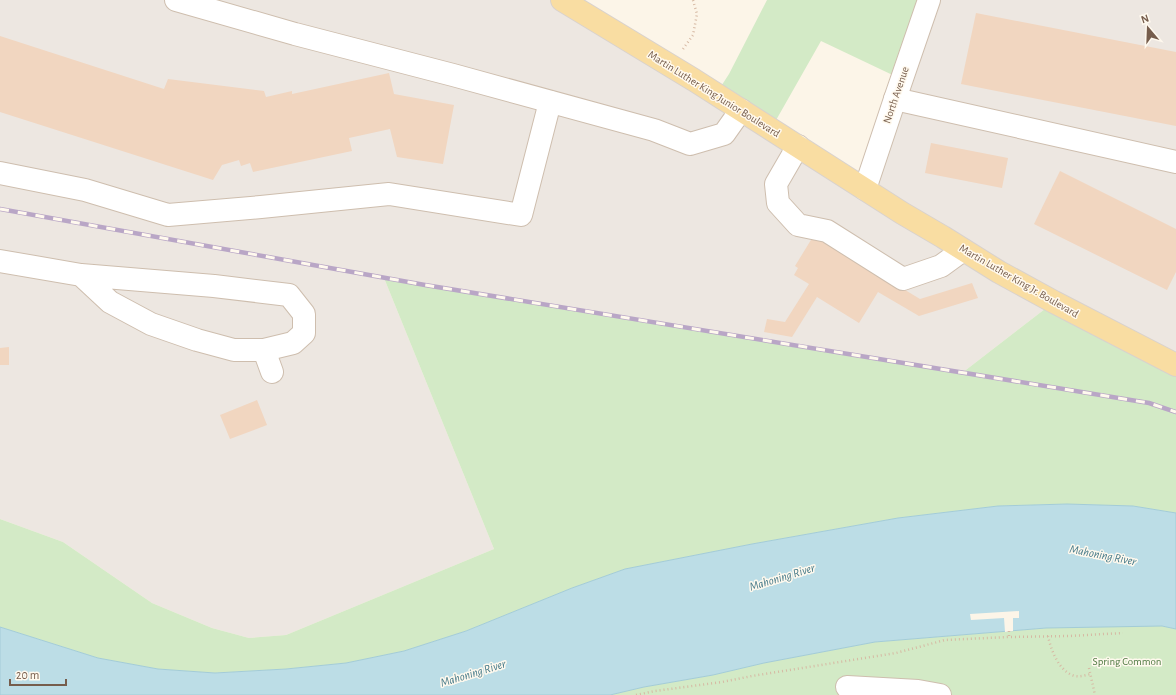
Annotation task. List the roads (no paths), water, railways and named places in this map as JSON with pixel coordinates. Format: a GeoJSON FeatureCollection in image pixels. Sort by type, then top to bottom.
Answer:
{"type":"FeatureCollection","features":[{"type":"Feature","properties":{"kind":"main road","name":"Martin Luther King Junior Boulevard"},"geometry":{"type":"LineString","coordinates":[[562,0],[671,66],[865,189]]}},
{"type":"Feature","properties":{"kind":"main road","name":"Martin Luther King Jr. Boulevard"},"geometry":{"type":"LineString","coordinates":[[865,189],[999,272],[1176,365]]}},
{"type":"Feature","properties":{"kind":"street"},"geometry":{"type":"LineString","coordinates":[[176,0],[295,34],[654,130],[690,144],[724,134],[741,110]]}},
{"type":"Feature","properties":{"kind":"street","name":"North Avenue"},"geometry":{"type":"LineString","coordinates":[[865,189],[929,0]]}},
{"type":"Feature","properties":{"kind":"street"},"geometry":{"type":"LineString","coordinates":[[895,99],[1176,162]]}},
{"type":"Feature","properties":{"kind":"street"},"geometry":{"type":"LineString","coordinates":[[0,172],[85,190],[168,215],[389,194],[521,215],[550,102]]}},
{"type":"Feature","properties":{"kind":"street"},"geometry":{"type":"LineString","coordinates":[[798,146],[776,184],[778,203],[798,225],[827,231],[903,279],[941,266],[963,250]]}},
{"type":"Feature","properties":{"kind":"street"},"geometry":{"type":"LineString","coordinates":[[0,261],[81,275],[214,286],[289,295],[304,314],[304,333],[293,343],[264,350],[234,350],[197,340],[151,324],[110,302],[81,275]]}},
{"type":"Feature","properties":{"kind":"street"},"geometry":{"type":"LineString","coordinates":[[264,350],[272,372]]}},
{"type":"Feature","properties":{"kind":"street"},"geometry":{"type":"LineString","coordinates":[[847,687],[918,691],[940,695]]}},
{"type":"Feature","properties":{"kind":"water","name":"Mahoning River"},"geometry":{"type":"Polygon","coordinates":[[[1067,504],[1133,506],[1176,513],[1176,629],[1162,626],[1046,628],[875,642],[610,695],[0,695],[0,627],[98,658],[158,669],[215,673],[286,669],[346,663],[404,651],[466,631],[572,588],[625,569],[752,544],[898,518],[998,506],[1067,504]]]}},
{"type":"Feature","properties":{"kind":"railway"},"geometry":{"type":"LineString","coordinates":[[0,209],[425,285],[1149,403],[1176,412]]}},
{"type":"Feature","properties":{"kind":"park label","name":"Spring Common"},"geometry":{"type":"Point","coordinates":[1127,661]}}]}
